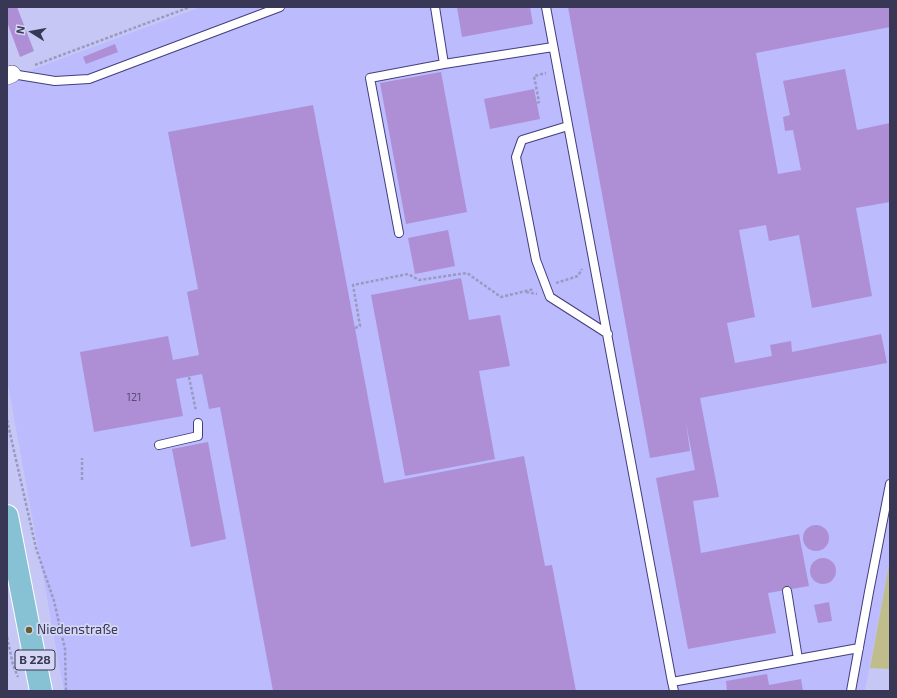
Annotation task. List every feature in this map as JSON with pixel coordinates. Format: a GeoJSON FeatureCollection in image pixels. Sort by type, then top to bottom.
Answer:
{"type":"FeatureCollection","features":[{"type":"Feature","properties":{"kind":"main road","name":"B 228"},"geometry":{"type":"LineString","coordinates":[[7,516],[41,691]]}},
{"type":"Feature","properties":{"kind":"lane"},"geometry":{"type":"LineString","coordinates":[[10,75],[55,80],[89,78],[280,7]]}},
{"type":"Feature","properties":{"kind":"lane"},"geometry":{"type":"LineString","coordinates":[[435,7],[444,64]]}},
{"type":"Feature","properties":{"kind":"lane"},"geometry":{"type":"LineString","coordinates":[[546,7],[674,691]]}},
{"type":"Feature","properties":{"kind":"lane"},"geometry":{"type":"LineString","coordinates":[[399,234],[370,78],[444,64],[553,47]]}},
{"type":"Feature","properties":{"kind":"lane"},"geometry":{"type":"LineString","coordinates":[[568,126],[522,140],[516,157],[536,260],[550,297],[608,334]]}},
{"type":"Feature","properties":{"kind":"lane"},"geometry":{"type":"LineString","coordinates":[[159,445],[198,436],[198,423]]}},
{"type":"Feature","properties":{"kind":"lane"},"geometry":{"type":"LineString","coordinates":[[851,691],[890,484]]}},
{"type":"Feature","properties":{"kind":"lane"},"geometry":{"type":"LineString","coordinates":[[787,592],[798,659]]}},
{"type":"Feature","properties":{"kind":"lane"},"geometry":{"type":"LineString","coordinates":[[672,682],[859,648]]}},
{"type":"Feature","properties":{"kind":"path"},"geometry":{"type":"LineString","coordinates":[[10,75],[190,7]]}},
{"type":"Feature","properties":{"kind":"path"},"geometry":{"type":"LineString","coordinates":[[537,103],[539,102],[534,76],[558,71]]}},
{"type":"Feature","properties":{"kind":"path"},"geometry":{"type":"LineString","coordinates":[[355,328],[360,326],[353,285],[408,274],[419,280],[467,273],[501,297],[546,286],[578,276],[592,251]]}},
{"type":"Feature","properties":{"kind":"path"},"geometry":{"type":"LineString","coordinates":[[189,377],[198,423]]}},
{"type":"Feature","properties":{"kind":"path"},"geometry":{"type":"LineString","coordinates":[[7,420],[36,548],[54,601],[65,649],[66,691]]}},
{"type":"Feature","properties":{"kind":"path"},"geometry":{"type":"LineString","coordinates":[[82,458],[82,480]]}},
{"type":"Feature","properties":{"kind":"path"},"geometry":{"type":"LineString","coordinates":[[7,637],[13,665],[20,682]]}},
{"type":"Feature","properties":{"kind":"shaded area"},"geometry":{"type":"Polygon","coordinates":[[[201,7],[890,7],[890,559],[865,691],[64,691],[7,379],[7,79],[201,7]]]}},
{"type":"Feature","properties":{"kind":"shaded area"},"geometry":{"type":"Polygon","coordinates":[[[890,559],[890,669],[870,668],[890,559]]]}},
{"type":"Feature","properties":{"kind":"building"},"geometry":{"type":"Polygon","coordinates":[[[7,7],[17,7],[34,51],[20,57],[7,22],[7,7]]]}},
{"type":"Feature","properties":{"kind":"building"},"geometry":{"type":"Polygon","coordinates":[[[457,7],[530,7],[533,24],[462,37],[457,7]]]}},
{"type":"Feature","properties":{"kind":"building"},"geometry":{"type":"Polygon","coordinates":[[[568,7],[890,7],[890,27],[756,53],[778,174],[801,170],[793,130],[785,131],[783,117],[790,115],[783,81],[845,69],[857,130],[890,123],[890,202],[856,208],[872,296],[812,308],[799,235],[769,241],[766,225],[739,230],[755,317],[727,323],[735,363],[772,356],[770,345],[791,341],[792,352],[881,334],[887,363],[700,398],[719,497],[693,501],[701,553],[799,534],[809,586],[768,593],[776,633],[688,649],[656,478],[695,470],[686,423],[690,451],[650,458],[568,7]]]}},
{"type":"Feature","properties":{"kind":"building"},"geometry":{"type":"Polygon","coordinates":[[[115,44],[118,52],[86,64],[83,57],[115,44]]]}},
{"type":"Feature","properties":{"kind":"building"},"geometry":{"type":"Polygon","coordinates":[[[441,72],[467,212],[406,224],[380,83],[441,72]]]}},
{"type":"Feature","properties":{"kind":"building"},"geometry":{"type":"Polygon","coordinates":[[[534,89],[540,119],[490,129],[484,99],[534,89]]]}},
{"type":"Feature","properties":{"kind":"building"},"geometry":{"type":"Polygon","coordinates":[[[313,105],[384,483],[524,456],[545,566],[552,565],[576,691],[273,691],[220,407],[209,409],[202,374],[176,379],[183,416],[94,432],[80,352],[168,336],[173,360],[199,355],[187,292],[198,289],[168,132],[313,105]]]}},
{"type":"Feature","properties":{"kind":"building"},"geometry":{"type":"Polygon","coordinates":[[[448,230],[455,266],[415,274],[408,238],[448,230]]]}},
{"type":"Feature","properties":{"kind":"building"},"geometry":{"type":"Polygon","coordinates":[[[461,278],[469,320],[500,315],[510,366],[479,371],[495,459],[405,476],[371,295],[461,278]]]}},
{"type":"Feature","properties":{"kind":"building"},"geometry":{"type":"Polygon","coordinates":[[[208,442],[226,539],[191,547],[172,449],[208,442]]]}},
{"type":"Feature","properties":{"kind":"building"},"geometry":{"type":"Polygon","coordinates":[[[816,525],[825,529],[829,538],[825,547],[816,551],[807,547],[803,538],[807,529],[816,525]]]}},
{"type":"Feature","properties":{"kind":"building"},"geometry":{"type":"Polygon","coordinates":[[[823,558],[832,562],[836,571],[832,580],[823,584],[814,580],[810,571],[814,562],[823,558]]]}},
{"type":"Feature","properties":{"kind":"building"},"geometry":{"type":"Polygon","coordinates":[[[829,602],[832,621],[818,623],[814,605],[829,602]]]}},
{"type":"Feature","properties":{"kind":"building"},"geometry":{"type":"Polygon","coordinates":[[[767,674],[769,685],[801,679],[803,691],[727,691],[726,681],[767,674]]]}},
{"type":"Feature","properties":{"kind":"place","name":"Niedenstraße"},"geometry":{"type":"Point","coordinates":[29,630]}}]}
